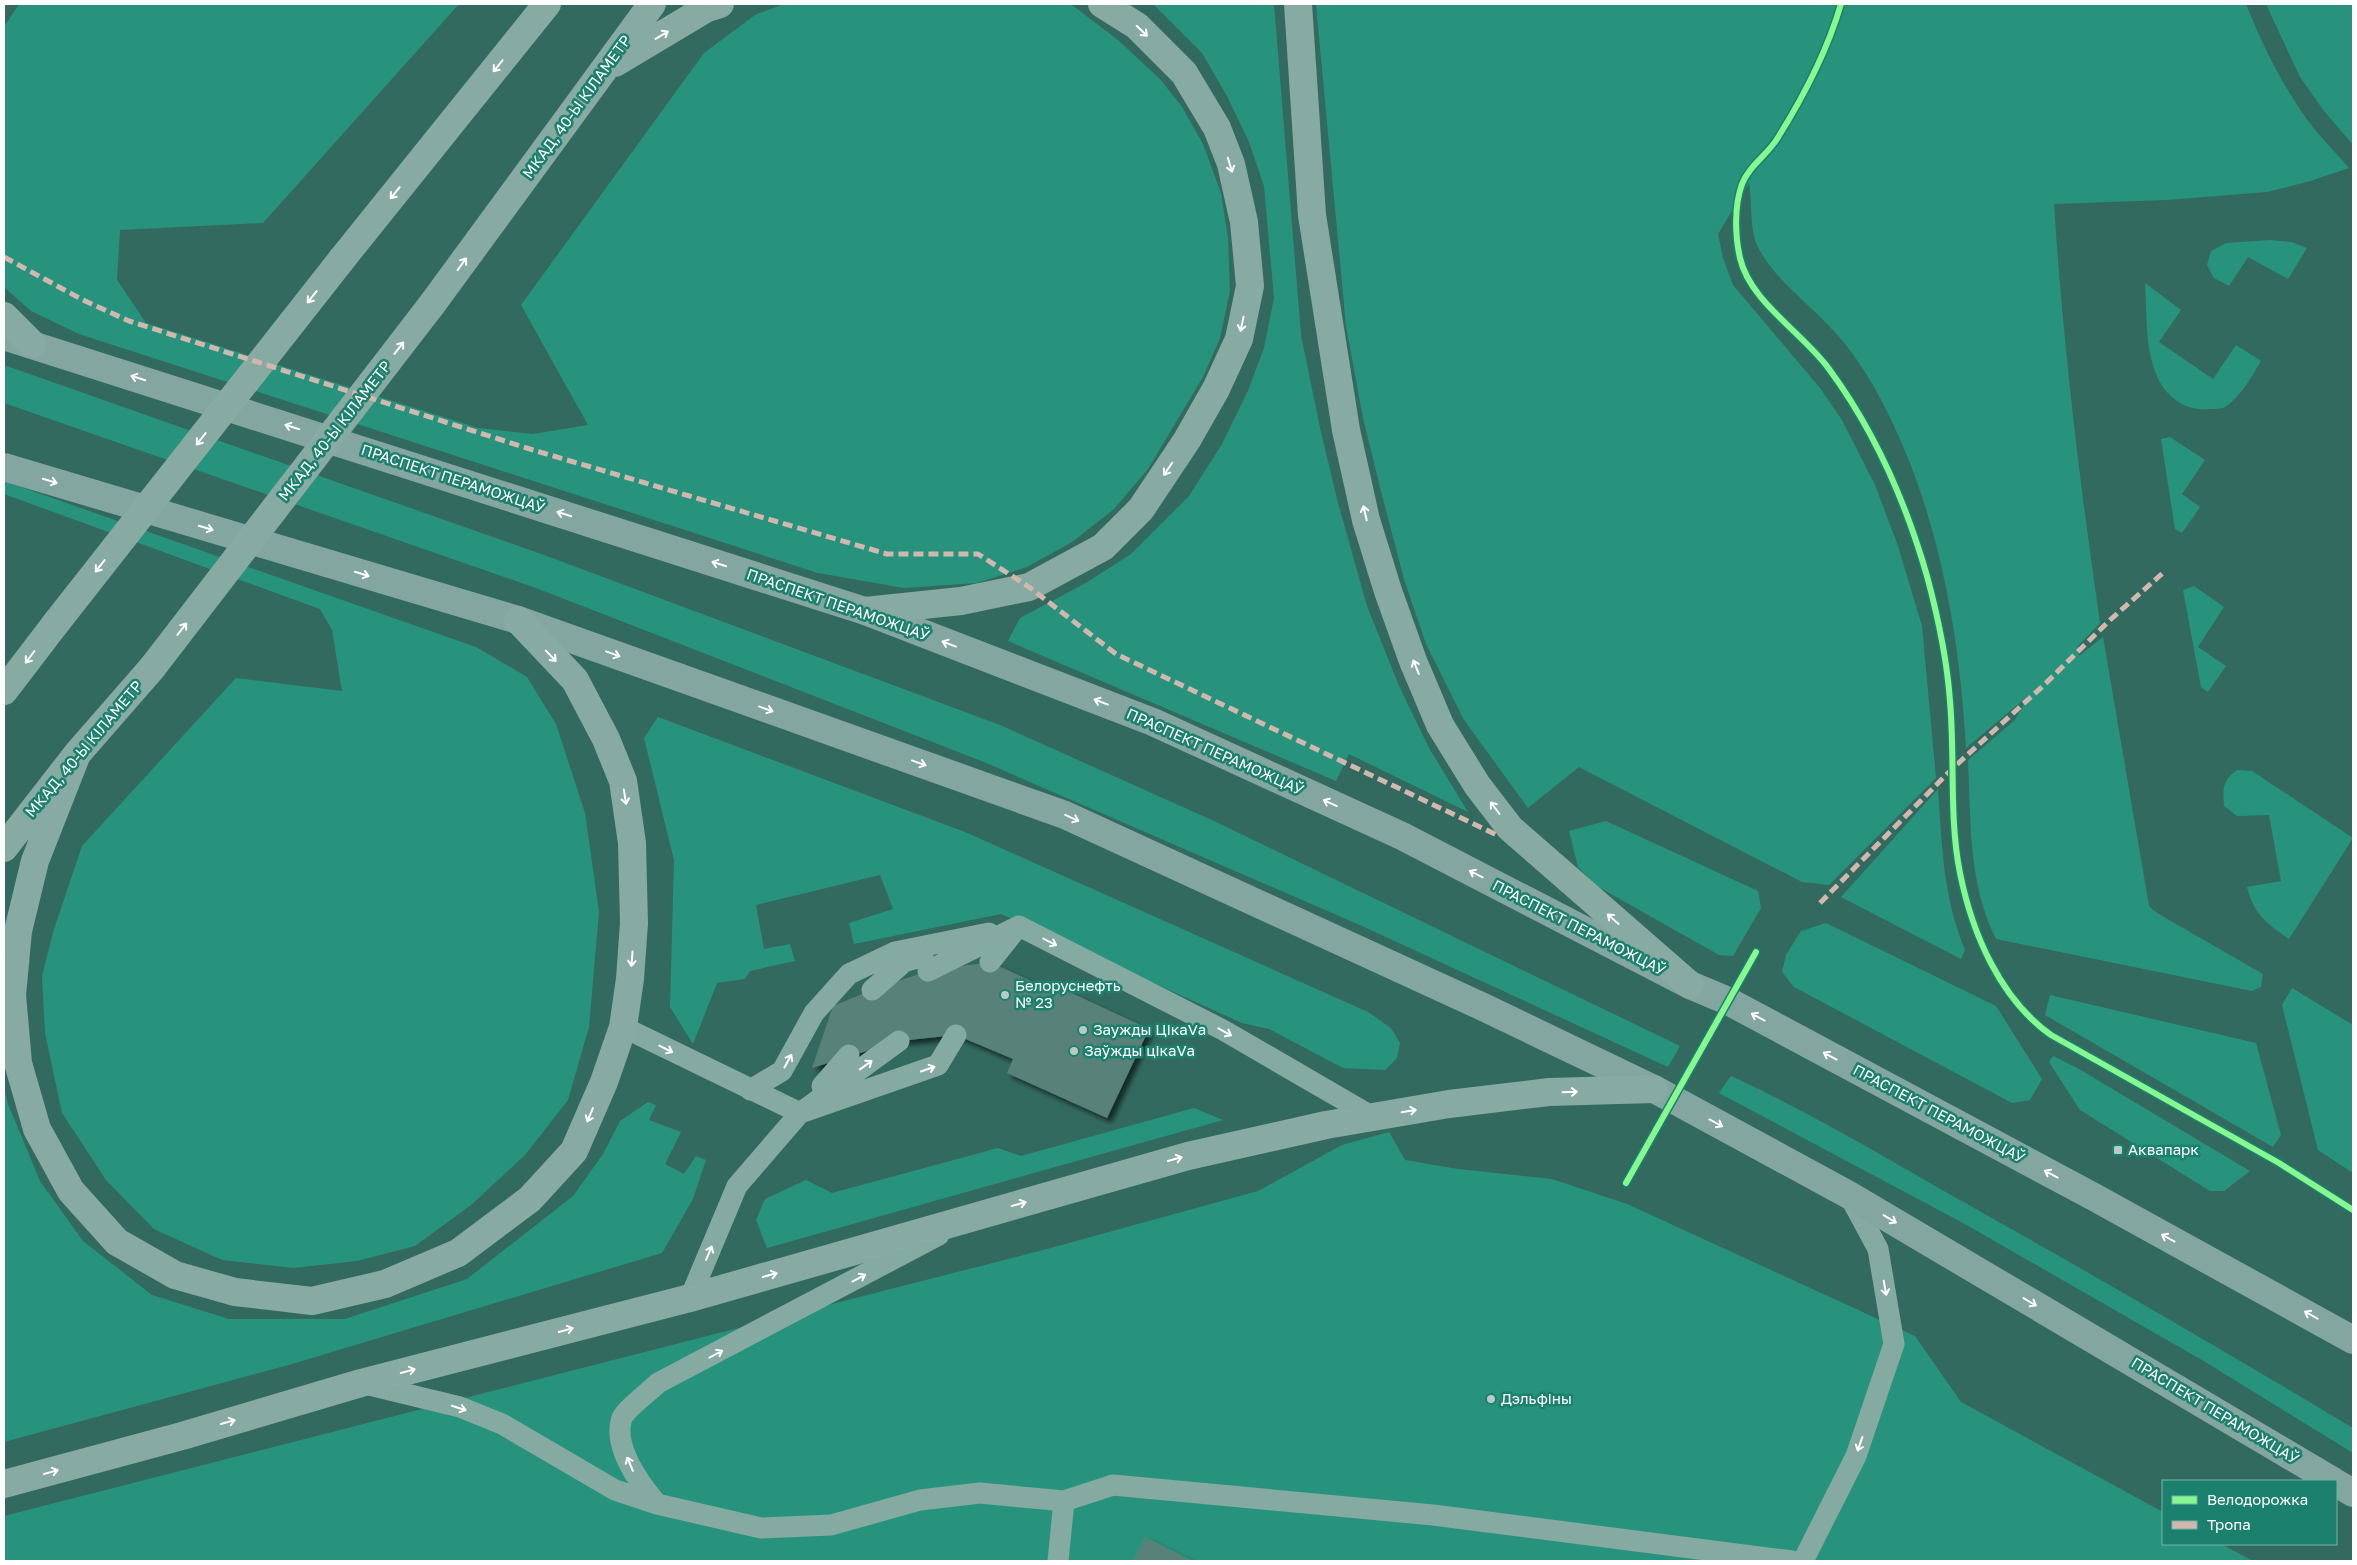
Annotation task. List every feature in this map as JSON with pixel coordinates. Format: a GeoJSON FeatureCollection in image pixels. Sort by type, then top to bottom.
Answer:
{"type":"FeatureCollection","features":[{"type":"Feature","properties":{"kind":"highway"},"geometry":{"type":"LineString","coordinates":[[4,691],[531,16],[547,4]]}},
{"type":"Feature","properties":{"kind":"highway","name":"МКАД, 40-Ы КІЛАМЕТР"},"geometry":{"type":"LineString","coordinates":[[4,848],[77,754],[152,668],[433,303],[652,4]]}},
{"type":"Feature","properties":{"kind":"highway"},"geometry":{"type":"LineString","coordinates":[[605,69],[707,8],[720,4]]}},
{"type":"Feature","properties":{"kind":"highway"},"geometry":{"type":"LineString","coordinates":[[865,611],[961,601],[1029,587],[1103,547],[1142,509],[1182,448],[1216,389],[1238,339],[1250,286],[1244,222],[1231,164],[1217,128],[1184,73],[1137,26],[1102,4]]}},
{"type":"Feature","properties":{"kind":"highway"},"geometry":{"type":"LineString","coordinates":[[1298,4],[1312,215],[1346,430],[1366,520],[1388,591],[1413,661],[1440,725],[1477,785],[1510,828],[1690,985]]}},
{"type":"Feature","properties":{"kind":"highway"},"geometry":{"type":"LineString","coordinates":[[4,316],[32,344]]}},
{"type":"Feature","properties":{"kind":"highway"},"geometry":{"type":"LineString","coordinates":[[77,754],[35,862],[18,931],[12,995],[18,1063],[37,1129],[71,1190],[117,1242],[175,1275],[234,1292],[312,1301],[385,1284],[458,1253],[530,1199],[574,1151],[604,1082],[623,1028],[630,979],[634,923],[632,842],[623,781],[606,739],[575,680],[518,620]]}},
{"type":"Feature","properties":{"kind":"highway"},"geometry":{"type":"LineString","coordinates":[[4,1484],[361,1384],[690,1298],[1188,1156],[1326,1125],[1449,1104],[1549,1092],[1654,1089]]}},
{"type":"Feature","properties":{"kind":"main road","name":"ПРАСПЕКТ ПЕРАМОЖЦАЎ"},"geometry":{"type":"LineString","coordinates":[[4,336],[865,611],[1153,722],[1402,836],[1690,985],[1728,1001],[2128,1216],[2353,1340]]}},
{"type":"Feature","properties":{"kind":"main road","name":"ПРАСПЕКТ ПЕРАМОЖЦАЎ"},"geometry":{"type":"LineString","coordinates":[[4,467],[518,620],[1065,815],[1472,1002],[1654,1089],[1849,1195],[2332,1480]]}},
{"type":"Feature","properties":{"kind":"main road","name":"ПРАСПЕКТ ПЕРАМОЖЦАЎ"},"geometry":{"type":"LineString","coordinates":[[2337,1483],[2353,1493]]}},
{"type":"Feature","properties":{"kind":"lane"},"geometry":{"type":"LineString","coordinates":[[750,1090],[782,1071],[814,1013],[849,974],[895,952],[1019,926],[1224,1030],[1373,1117]]}},
{"type":"Feature","properties":{"kind":"lane"},"geometry":{"type":"LineString","coordinates":[[990,962],[1019,926]]}},
{"type":"Feature","properties":{"kind":"lane"},"geometry":{"type":"LineString","coordinates":[[928,971],[1019,926]]}},
{"type":"Feature","properties":{"kind":"lane"},"geometry":{"type":"LineString","coordinates":[[872,990],[904,962],[1019,926]]}},
{"type":"Feature","properties":{"kind":"lane"},"geometry":{"type":"LineString","coordinates":[[623,1028],[800,1113],[938,1065],[956,1036]]}},
{"type":"Feature","properties":{"kind":"lane"},"geometry":{"type":"LineString","coordinates":[[800,1113],[899,1041]]}},
{"type":"Feature","properties":{"kind":"lane"},"geometry":{"type":"LineString","coordinates":[[690,1298],[737,1186],[849,1055]]}},
{"type":"Feature","properties":{"kind":"lane"},"geometry":{"type":"LineString","coordinates":[[1803,1561],[1856,1456],[1894,1344],[1878,1250],[1849,1195]]}},
{"type":"Feature","properties":{"kind":"lane"},"geometry":{"type":"LineString","coordinates":[[657,1504],[638,1482],[620,1435],[623,1417],[658,1384],[972,1218]]}},
{"type":"Feature","properties":{"kind":"lane"},"geometry":{"type":"LineString","coordinates":[[361,1384],[460,1408],[502,1424],[614,1490],[657,1504],[761,1528],[830,1525],[920,1500],[980,1493],[1064,1501],[1113,1485],[1434,1515],[1792,1561]]}},
{"type":"Feature","properties":{"kind":"lane"},"geometry":{"type":"LineString","coordinates":[[1058,1561],[1064,1501]]}},
{"type":"Feature","properties":{"kind":"green space"},"geometry":{"type":"Polygon","coordinates":[[[19,4],[459,4],[263,223],[120,230],[117,280],[146,323],[478,428],[533,434],[588,425],[521,305],[704,53],[755,15],[784,4],[1072,5],[1118,40],[1160,79],[1182,107],[1203,144],[1221,193],[1228,238],[1230,291],[1220,338],[1203,377],[1148,469],[1114,509],[1072,542],[1027,567],[977,583],[904,588],[818,573],[79,334],[31,311],[4,287],[4,27],[19,4]]]}},
{"type":"Feature","properties":{"kind":"green space"},"geometry":{"type":"Polygon","coordinates":[[[1153,4],[1274,4],[1301,335],[1338,503],[1367,606],[1399,686],[1429,748],[1468,812],[1349,754],[1336,781],[1008,641],[1020,618],[1084,584],[1131,554],[1189,496],[1222,444],[1247,393],[1264,348],[1274,298],[1264,186],[1249,142],[1227,96],[1202,53],[1153,4]]]}},
{"type":"Feature","properties":{"kind":"green space"},"geometry":{"type":"Polygon","coordinates":[[[1316,4],[2246,4],[2260,37],[2294,101],[2315,130],[2349,168],[2310,181],[2267,192],[2166,200],[2054,204],[2073,414],[2100,623],[2078,646],[2079,656],[2103,637],[2149,906],[2157,913],[2263,974],[2261,987],[2252,991],[1996,939],[1980,896],[1976,874],[1971,829],[1968,760],[2015,720],[2029,695],[1966,748],[1957,651],[1949,602],[1925,506],[1908,459],[1889,415],[1857,360],[1833,330],[1779,277],[1762,255],[1754,237],[1749,183],[1718,234],[1723,258],[1733,285],[1820,388],[1842,420],[1875,485],[1898,546],[1922,626],[1936,778],[1829,885],[1802,882],[1579,767],[1528,808],[1464,720],[1426,644],[1404,579],[1363,418],[1346,326],[1316,4]]]}},
{"type":"Feature","properties":{"kind":"green space"},"geometry":{"type":"Polygon","coordinates":[[[2266,4],[2353,4],[2353,145],[2324,111],[2300,77],[2266,4]]]}},
{"type":"Feature","properties":{"kind":"green space"},"geometry":{"type":"Polygon","coordinates":[[[2271,240],[2291,242],[2307,248],[2288,279],[2248,257],[2229,286],[2214,278],[2207,265],[2211,251],[2226,243],[2271,240]]]}},
{"type":"Feature","properties":{"kind":"green space"},"geometry":{"type":"Polygon","coordinates":[[[2145,283],[2181,310],[2159,342],[2213,379],[2236,345],[2261,361],[2241,392],[2231,403],[2220,409],[2192,408],[2176,400],[2163,387],[2155,371],[2150,350],[2145,283]]]}},
{"type":"Feature","properties":{"kind":"green space"},"geometry":{"type":"Polygon","coordinates":[[[4,365],[544,555],[1000,725],[1214,821],[1680,1046],[1668,1067],[1362,926],[984,762],[536,588],[4,403],[4,365]]]}},
{"type":"Feature","properties":{"kind":"green space"},"geometry":{"type":"Polygon","coordinates":[[[2170,437],[2205,460],[2182,494],[2200,507],[2182,533],[2175,529],[2161,439],[2170,437]]]}},
{"type":"Feature","properties":{"kind":"green space"},"geometry":{"type":"Polygon","coordinates":[[[4,481],[476,647],[527,677],[556,724],[585,813],[599,912],[589,1027],[568,1100],[525,1155],[471,1205],[415,1246],[357,1261],[293,1268],[222,1260],[154,1229],[106,1180],[62,1113],[45,1033],[42,976],[54,929],[82,846],[236,678],[342,691],[332,630],[320,609],[4,494],[4,481]]]}},
{"type":"Feature","properties":{"kind":"green space"},"geometry":{"type":"Polygon","coordinates":[[[2194,586],[2224,607],[2198,647],[2226,666],[2208,692],[2201,687],[2183,590],[2194,586]]]}},
{"type":"Feature","properties":{"kind":"green space"},"geometry":{"type":"Polygon","coordinates":[[[658,717],[965,832],[1368,1012],[1391,1028],[1400,1043],[1397,1058],[1385,1070],[1343,1068],[1269,1029],[1242,1023],[1001,914],[854,944],[849,923],[893,909],[880,875],[756,905],[764,949],[790,944],[795,961],[750,971],[745,979],[717,983],[693,1044],[670,1007],[674,860],[644,738],[658,717]]]}},
{"type":"Feature","properties":{"kind":"green space"},"geometry":{"type":"Polygon","coordinates":[[[2237,770],[2252,771],[2353,838],[2289,939],[2274,928],[2257,911],[2247,887],[2281,881],[2269,815],[2237,816],[2224,806],[2224,785],[2228,778],[2237,770]]]}},
{"type":"Feature","properties":{"kind":"green space"},"geometry":{"type":"Polygon","coordinates":[[[1938,789],[1942,851],[1948,890],[1952,910],[1965,950],[1961,959],[1841,897],[1938,789]]]}},
{"type":"Feature","properties":{"kind":"green space"},"geometry":{"type":"Polygon","coordinates":[[[1606,821],[1758,891],[1761,908],[1733,956],[1719,955],[1595,885],[1578,867],[1569,831],[1606,821]]]}},
{"type":"Feature","properties":{"kind":"green space"},"geometry":{"type":"Polygon","coordinates":[[[1826,923],[1996,1006],[2042,1079],[2030,1100],[2012,1103],[1794,987],[1782,972],[1786,955],[1801,931],[1826,923]]]}},
{"type":"Feature","properties":{"kind":"green space"},"geometry":{"type":"Polygon","coordinates":[[[2292,988],[2353,1025],[2353,1173],[2318,1150],[2282,1005],[2292,988]]]}},
{"type":"Feature","properties":{"kind":"green space"},"geometry":{"type":"Polygon","coordinates":[[[2050,995],[2256,1043],[2281,1135],[2273,1147],[2045,1015],[2050,995]]]}},
{"type":"Feature","properties":{"kind":"green space"},"geometry":{"type":"Polygon","coordinates":[[[2053,1056],[2079,1069],[2250,1171],[2224,1191],[2210,1191],[2080,1110],[2049,1062],[2053,1056]]]}},
{"type":"Feature","properties":{"kind":"green space"},"geometry":{"type":"Polygon","coordinates":[[[1731,1076],[1821,1121],[2064,1259],[2353,1428],[2353,1453],[2202,1360],[1963,1223],[1719,1093],[1731,1076]]]}},
{"type":"Feature","properties":{"kind":"green space"},"geometry":{"type":"Polygon","coordinates":[[[4,1087],[8,1104],[40,1181],[83,1241],[152,1295],[229,1319],[345,1319],[467,1279],[573,1196],[603,1154],[620,1121],[648,1102],[656,1105],[649,1120],[681,1132],[665,1164],[684,1174],[696,1156],[706,1160],[693,1199],[662,1253],[292,1364],[4,1442],[4,1087]]]}},
{"type":"Feature","properties":{"kind":"green space"},"geometry":{"type":"Polygon","coordinates":[[[1194,1108],[1223,1120],[767,1248],[756,1220],[765,1199],[806,1180],[832,1193],[998,1148],[1021,1156],[1194,1108]]]}},
{"type":"Feature","properties":{"kind":"green space"},"geometry":{"type":"Polygon","coordinates":[[[1389,1132],[1405,1160],[1458,1169],[1552,1179],[1627,1204],[1915,1336],[1961,1402],[2162,1511],[2162,1545],[2223,1545],[2253,1561],[4,1561],[4,1516],[1047,1249],[1258,1191],[1342,1145],[1389,1132]]]}},
{"type":"Feature","properties":{"kind":"building"},"geometry":{"type":"Polygon","coordinates":[[[990,962],[1046,988],[1050,983],[1149,1029],[1107,1118],[1007,1073],[1013,1059],[956,1035],[899,1041],[812,1068],[833,1006],[872,990],[928,971],[990,962]]]}},
{"type":"Feature","properties":{"kind":"building"},"geometry":{"type":"Polygon","coordinates":[[[1145,1537],[1193,1561],[1133,1561],[1145,1537]]]}},
{"type":"Feature","properties":{"kind":"marked path"},"geometry":{"type":"LineString","coordinates":[[4,257],[83,300],[129,321],[533,450],[887,554],[978,554],[1029,587],[1116,654],[1497,835]]}},
{"type":"Feature","properties":{"kind":"marked path"},"geometry":{"type":"LineString","coordinates":[[1820,903],[1953,768],[2044,685],[2110,620],[2164,572]]}},
{"type":"Feature","properties":{"kind":"cycle path"},"geometry":{"type":"LineString","coordinates":[[1841,4],[1822,56],[1796,107],[1777,139],[1749,172],[1742,184],[1737,211],[1736,231],[1738,249],[1746,274],[1754,289],[1818,356],[1845,392],[1887,468],[1919,549],[1938,622],[1949,685],[1954,832],[1960,873],[1972,919],[1981,941],[2003,984],[2017,1003],[2051,1035],[2279,1163],[2353,1210]]}},
{"type":"Feature","properties":{"kind":"cycle path"},"geometry":{"type":"LineString","coordinates":[[1626,1183],[1756,952]]}},
{"type":"Feature","properties":{"kind":"place","name":"Белоруснефть № 23"},"geometry":{"type":"Point","coordinates":[1005,995]}},
{"type":"Feature","properties":{"kind":"place","name":"Заужды ЦікаVа"},"geometry":{"type":"Point","coordinates":[1083,1030]}},
{"type":"Feature","properties":{"kind":"place","name":"Заўжды цікаVа"},"geometry":{"type":"Point","coordinates":[1074,1051]}},
{"type":"Feature","properties":{"kind":"place","name":"Аквапарк"},"geometry":{"type":"Point","coordinates":[2118,1150]}},
{"type":"Feature","properties":{"kind":"place","name":"Дэльфіны"},"geometry":{"type":"Point","coordinates":[1491,1399]}}]}
